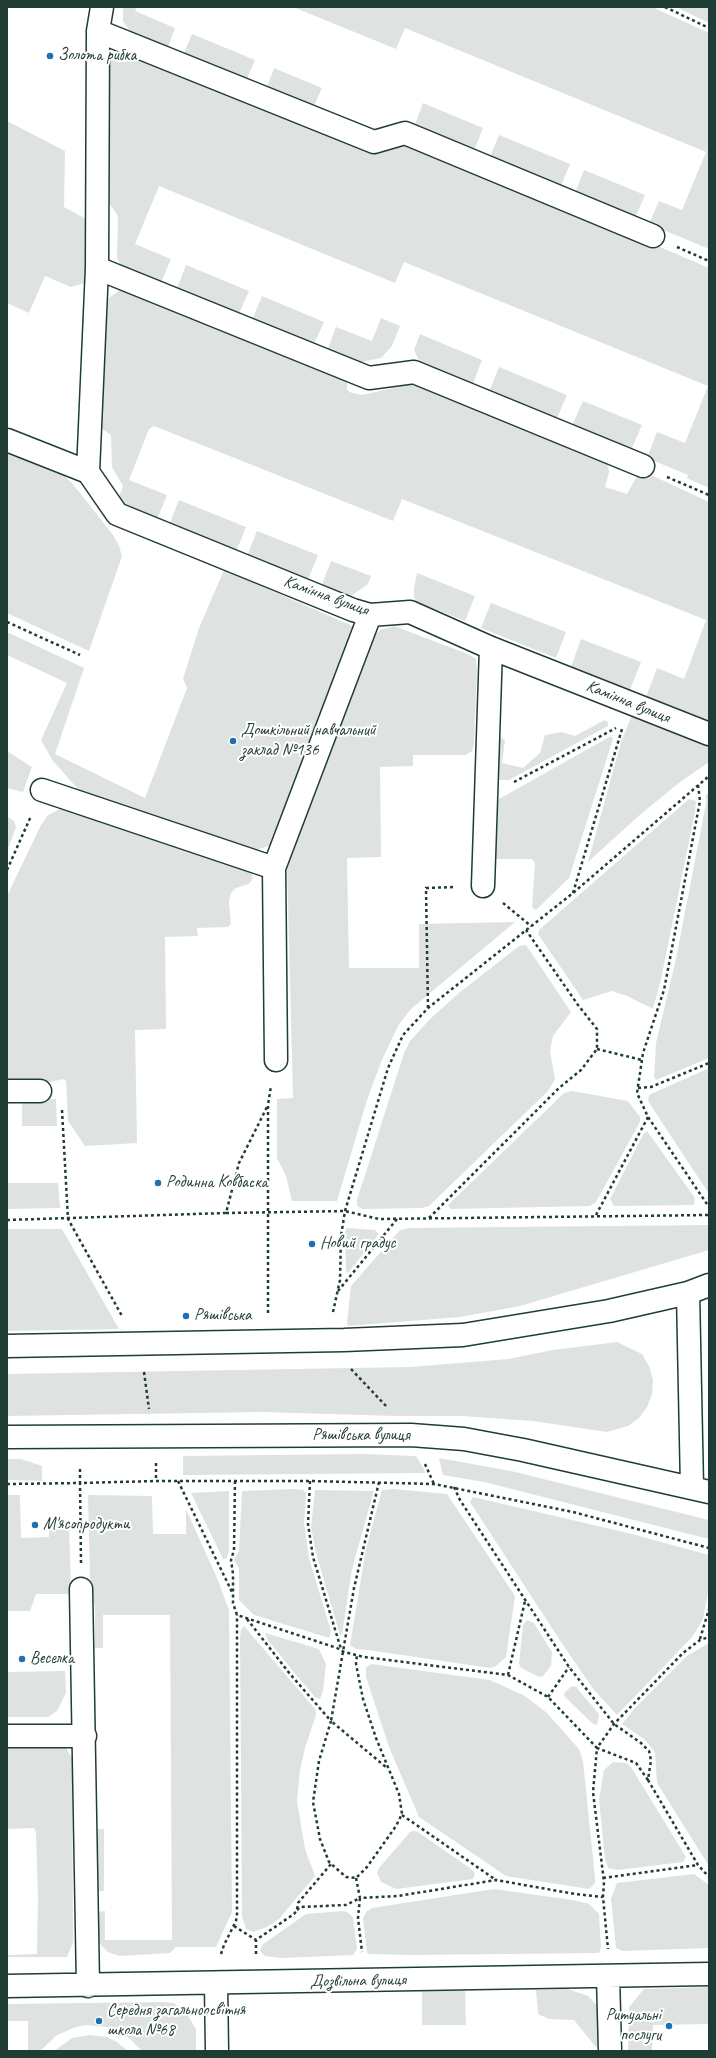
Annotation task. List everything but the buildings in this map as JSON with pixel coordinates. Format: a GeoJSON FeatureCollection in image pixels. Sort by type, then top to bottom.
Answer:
{"type":"FeatureCollection","features":[{"type":"Feature","properties":{"kind":"main road"},"geometry":{"type":"LineString","coordinates":[[7,440],[88,472],[97,268],[98,31],[102,7]]}},
{"type":"Feature","properties":{"kind":"main road"},"geometry":{"type":"LineString","coordinates":[[98,31],[374,142],[405,133],[653,236]]}},
{"type":"Feature","properties":{"kind":"main road"},"geometry":{"type":"LineString","coordinates":[[97,268],[369,378],[414,372],[643,466]]}},
{"type":"Feature","properties":{"kind":"main road","name":"Камінна вулиця"},"geometry":{"type":"LineString","coordinates":[[88,472],[116,514],[353,610],[370,614],[410,612],[491,648],[709,734]]}},
{"type":"Feature","properties":{"kind":"main road"},"geometry":{"type":"LineString","coordinates":[[276,1060],[274,868],[370,614]]}},
{"type":"Feature","properties":{"kind":"main road"},"geometry":{"type":"LineString","coordinates":[[483,886],[491,648]]}},
{"type":"Feature","properties":{"kind":"main road"},"geometry":{"type":"LineString","coordinates":[[42,790],[274,868]]}},
{"type":"Feature","properties":{"kind":"main road"},"geometry":{"type":"LineString","coordinates":[[7,1091],[40,1091]]}},
{"type":"Feature","properties":{"kind":"main road"},"geometry":{"type":"LineString","coordinates":[[7,1346],[344,1340],[463,1335],[609,1311],[688,1293],[709,1286]]}},
{"type":"Feature","properties":{"kind":"main road"},"geometry":{"type":"LineString","coordinates":[[688,1293],[700,1490]]}},
{"type":"Feature","properties":{"kind":"main road","name":"Ряшівська вулиця"},"geometry":{"type":"LineString","coordinates":[[7,1437],[411,1435],[464,1439],[523,1450],[700,1490]]}},
{"type":"Feature","properties":{"kind":"main road"},"geometry":{"type":"LineString","coordinates":[[81,1589],[88,1986]]}},
{"type":"Feature","properties":{"kind":"main road"},"geometry":{"type":"LineString","coordinates":[[7,1736],[84,1736]]}},
{"type":"Feature","properties":{"kind":"main road","name":"Дозвільна вулиця"},"geometry":{"type":"LineString","coordinates":[[7,1986],[215,1984],[709,1974]]}},
{"type":"Feature","properties":{"kind":"main road"},"geometry":{"type":"LineString","coordinates":[[608,1976],[610,2051]]}},
{"type":"Feature","properties":{"kind":"main road"},"geometry":{"type":"LineString","coordinates":[[215,1984],[217,2051]]}},
{"type":"Feature","properties":{"kind":"path"},"geometry":{"type":"LineString","coordinates":[[665,7],[709,28]]}},
{"type":"Feature","properties":{"kind":"path"},"geometry":{"type":"LineString","coordinates":[[653,236],[709,261]]}},
{"type":"Feature","properties":{"kind":"path"},"geometry":{"type":"LineString","coordinates":[[643,466],[709,495]]}},
{"type":"Feature","properties":{"kind":"path"},"geometry":{"type":"LineString","coordinates":[[7,622],[80,655]]}},
{"type":"Feature","properties":{"kind":"path"},"geometry":{"type":"LineString","coordinates":[[486,798],[623,724],[573,893]]}},
{"type":"Feature","properties":{"kind":"path"},"geometry":{"type":"LineString","coordinates":[[332,1317],[340,1280],[341,1236],[346,1211],[388,1068],[403,1035],[428,1008],[573,893],[709,776]]}},
{"type":"Feature","properties":{"kind":"path"},"geometry":{"type":"LineString","coordinates":[[698,785],[700,801],[664,990],[642,1060],[637,1093],[648,1117],[709,1206]]}},
{"type":"Feature","properties":{"kind":"path"},"geometry":{"type":"LineString","coordinates":[[7,870],[42,790]]}},
{"type":"Feature","properties":{"kind":"path"},"geometry":{"type":"LineString","coordinates":[[428,1008],[426,888],[483,886],[531,926]]}},
{"type":"Feature","properties":{"kind":"path"},"geometry":{"type":"LineString","coordinates":[[429,1218],[558,1088],[581,1070],[597,1049],[597,1029],[578,1005],[526,930]]}},
{"type":"Feature","properties":{"kind":"path"},"geometry":{"type":"LineString","coordinates":[[597,1049],[642,1060]]}},
{"type":"Feature","properties":{"kind":"path"},"geometry":{"type":"LineString","coordinates":[[638,1088],[651,1087],[709,1063]]}},
{"type":"Feature","properties":{"kind":"path"},"geometry":{"type":"LineString","coordinates":[[40,1091],[61,1095],[68,1219],[124,1320]]}},
{"type":"Feature","properties":{"kind":"path"},"geometry":{"type":"LineString","coordinates":[[226,1213],[239,1163],[268,1105],[268,1315]]}},
{"type":"Feature","properties":{"kind":"path"},"geometry":{"type":"LineString","coordinates":[[596,1216],[648,1117]]}},
{"type":"Feature","properties":{"kind":"path"},"geometry":{"type":"LineString","coordinates":[[7,1220],[346,1211],[379,1219],[709,1216]]}},
{"type":"Feature","properties":{"kind":"path"},"geometry":{"type":"LineString","coordinates":[[337,1292],[398,1219]]}},
{"type":"Feature","properties":{"kind":"path"},"geometry":{"type":"LineString","coordinates":[[350,1367],[390,1411]]}},
{"type":"Feature","properties":{"kind":"path"},"geometry":{"type":"LineString","coordinates":[[144,1372],[150,1414]]}},
{"type":"Feature","properties":{"kind":"path"},"geometry":{"type":"LineString","coordinates":[[423,1458],[434,1484]]}},
{"type":"Feature","properties":{"kind":"path"},"geometry":{"type":"LineString","coordinates":[[156,1459],[156,1481]]}},
{"type":"Feature","properties":{"kind":"path"},"geometry":{"type":"LineString","coordinates":[[80,1469],[81,1589]]}},
{"type":"Feature","properties":{"kind":"path"},"geometry":{"type":"LineString","coordinates":[[7,1484],[235,1480],[310,1480],[434,1484],[454,1486],[573,1512],[709,1548]]}},
{"type":"Feature","properties":{"kind":"path"},"geometry":{"type":"LineString","coordinates":[[215,1984],[224,1945],[234,1926],[237,1914],[237,1615],[233,1594],[231,1560],[234,1550],[235,1480]]}},
{"type":"Feature","properties":{"kind":"path"},"geometry":{"type":"LineString","coordinates":[[310,1480],[308,1524],[313,1557],[342,1651]]}},
{"type":"Feature","properties":{"kind":"path"},"geometry":{"type":"LineString","coordinates":[[178,1481],[233,1594]]}},
{"type":"Feature","properties":{"kind":"path"},"geometry":{"type":"LineString","coordinates":[[356,1878],[346,1877],[331,1864],[320,1840],[313,1802],[318,1761],[331,1721],[342,1651],[360,1560],[379,1482]]}},
{"type":"Feature","properties":{"kind":"path"},"geometry":{"type":"LineString","coordinates":[[454,1486],[460,1500],[569,1666],[614,1724],[641,1743],[649,1751],[651,1760],[648,1780]]}},
{"type":"Feature","properties":{"kind":"path"},"geometry":{"type":"LineString","coordinates":[[508,1675],[525,1601]]}},
{"type":"Feature","properties":{"kind":"path"},"geometry":{"type":"LineString","coordinates":[[700,1640],[709,1609]]}},
{"type":"Feature","properties":{"kind":"path"},"geometry":{"type":"LineString","coordinates":[[237,1615],[357,1655],[508,1675],[548,1697],[597,1748],[636,1763],[648,1780],[698,1865],[709,1877]]}},
{"type":"Feature","properties":{"kind":"path"},"geometry":{"type":"LineString","coordinates":[[247,1618],[290,1674],[331,1721],[389,1770]]}},
{"type":"Feature","properties":{"kind":"path"},"geometry":{"type":"LineString","coordinates":[[608,1976],[609,1956],[603,1897],[603,1878],[593,1792],[597,1748],[614,1724],[682,1654],[700,1640],[709,1637]]}},
{"type":"Feature","properties":{"kind":"path"},"geometry":{"type":"LineString","coordinates":[[356,1878],[371,1861],[396,1826],[402,1814],[399,1794],[376,1738],[363,1699],[356,1664],[357,1655]]}},
{"type":"Feature","properties":{"kind":"path"},"geometry":{"type":"LineString","coordinates":[[548,1697],[569,1666]]}},
{"type":"Feature","properties":{"kind":"path"},"geometry":{"type":"LineString","coordinates":[[402,1814],[496,1880]]}},
{"type":"Feature","properties":{"kind":"path"},"geometry":{"type":"LineString","coordinates":[[297,1910],[298,1903],[331,1864]]}},
{"type":"Feature","properties":{"kind":"path"},"geometry":{"type":"LineString","coordinates":[[603,1878],[698,1865]]}},
{"type":"Feature","properties":{"kind":"path"},"geometry":{"type":"LineString","coordinates":[[356,1878],[360,1898],[358,1918],[365,1981]]}},
{"type":"Feature","properties":{"kind":"path"},"geometry":{"type":"LineString","coordinates":[[234,1926],[256,1940],[300,1907],[346,1905],[360,1898],[398,1896],[496,1880],[575,1894],[603,1897]]}},
{"type":"Feature","properties":{"kind":"shaded area"},"geometry":{"type":"Polygon","coordinates":[[[123,7],[137,7],[135,11],[175,28],[167,50],[133,36],[123,21],[123,7]]]}},
{"type":"Feature","properties":{"kind":"shaded area"},"geometry":{"type":"Polygon","coordinates":[[[293,7],[652,7],[709,33],[709,249],[649,224],[659,201],[682,210],[706,152],[405,28],[396,49],[293,7]]]}},
{"type":"Feature","properties":{"kind":"shaded area"},"geometry":{"type":"Polygon","coordinates":[[[676,7],[709,7],[709,23],[676,7]]]}},
{"type":"Feature","properties":{"kind":"shaded area"},"geometry":{"type":"Polygon","coordinates":[[[192,34],[255,60],[246,81],[183,55],[192,34]]]}},
{"type":"Feature","properties":{"kind":"shaded area"},"geometry":{"type":"Polygon","coordinates":[[[126,50],[383,150],[409,143],[419,144],[709,268],[709,488],[687,478],[688,475],[647,458],[657,432],[685,443],[708,386],[404,262],[395,283],[159,186],[135,244],[171,259],[160,285],[122,267],[117,258],[117,214],[107,201],[108,63],[111,56],[117,51],[126,50]]]}},
{"type":"Feature","properties":{"kind":"shaded area"},"geometry":{"type":"Polygon","coordinates":[[[274,68],[322,88],[313,108],[266,89],[274,68]]]}},
{"type":"Feature","properties":{"kind":"shaded area"},"geometry":{"type":"Polygon","coordinates":[[[423,103],[483,128],[474,151],[414,127],[423,103]]]}},
{"type":"Feature","properties":{"kind":"shaded area"},"geometry":{"type":"Polygon","coordinates":[[[7,121],[65,151],[64,207],[86,219],[85,283],[71,287],[45,276],[29,313],[7,303],[7,121]]]}},
{"type":"Feature","properties":{"kind":"shaded area"},"geometry":{"type":"Polygon","coordinates":[[[499,135],[570,164],[561,186],[490,157],[499,135]]]}},
{"type":"Feature","properties":{"kind":"shaded area"},"geometry":{"type":"Polygon","coordinates":[[[584,170],[645,195],[635,218],[575,193],[584,170]]]}},
{"type":"Feature","properties":{"kind":"shaded area"},"geometry":{"type":"Polygon","coordinates":[[[186,265],[249,291],[238,316],[176,291],[186,265]]]}},
{"type":"Feature","properties":{"kind":"shaded area"},"geometry":{"type":"Polygon","coordinates":[[[120,290],[134,292],[347,380],[347,389],[349,392],[362,395],[411,384],[417,385],[608,463],[609,472],[605,487],[627,494],[636,478],[642,474],[649,474],[709,502],[709,723],[646,697],[657,668],[684,679],[706,620],[402,499],[393,521],[154,426],[149,429],[129,480],[167,495],[156,522],[117,503],[123,486],[112,467],[111,435],[100,427],[106,300],[120,290]]]}},
{"type":"Feature","properties":{"kind":"shaded area"},"geometry":{"type":"Polygon","coordinates":[[[262,296],[324,322],[313,346],[252,320],[262,296]]]}},
{"type":"Feature","properties":{"kind":"shaded area"},"geometry":{"type":"Polygon","coordinates":[[[381,318],[400,326],[392,346],[381,358],[361,362],[352,361],[327,351],[336,327],[372,341],[381,318]]]}},
{"type":"Feature","properties":{"kind":"shaded area"},"geometry":{"type":"Polygon","coordinates":[[[420,334],[482,360],[472,386],[420,363],[414,350],[420,334]]]}},
{"type":"Feature","properties":{"kind":"shaded area"},"geometry":{"type":"Polygon","coordinates":[[[499,367],[567,395],[556,420],[489,392],[499,367]]]}},
{"type":"Feature","properties":{"kind":"shaded area"},"geometry":{"type":"Polygon","coordinates":[[[583,401],[642,425],[631,450],[572,426],[583,401]]]}},
{"type":"Feature","properties":{"kind":"shaded area"},"geometry":{"type":"Polygon","coordinates":[[[7,450],[62,474],[72,483],[113,535],[119,546],[122,556],[89,651],[7,613],[7,450]]]}},
{"type":"Feature","properties":{"kind":"shaded area"},"geometry":{"type":"Polygon","coordinates":[[[179,500],[246,527],[236,552],[169,525],[179,500]]]}},
{"type":"Feature","properties":{"kind":"shaded area"},"geometry":{"type":"Polygon","coordinates":[[[257,531],[318,555],[308,580],[247,556],[257,531]]]}},
{"type":"Feature","properties":{"kind":"shaded area"},"geometry":{"type":"Polygon","coordinates":[[[331,561],[371,576],[368,584],[351,596],[344,596],[321,587],[331,561]]]}},
{"type":"Feature","properties":{"kind":"shaded area"},"geometry":{"type":"Polygon","coordinates":[[[224,570],[355,627],[271,845],[257,850],[91,797],[78,789],[53,761],[41,740],[67,683],[7,655],[7,632],[84,668],[55,754],[145,798],[187,688],[183,679],[199,628],[224,570]]]}},
{"type":"Feature","properties":{"kind":"shaded area"},"geometry":{"type":"Polygon","coordinates":[[[417,573],[475,596],[465,621],[417,602],[414,598],[414,589],[417,573]]]}},
{"type":"Feature","properties":{"kind":"shaded area"},"geometry":{"type":"Polygon","coordinates":[[[491,603],[566,632],[556,658],[481,628],[491,603]]]}},
{"type":"Feature","properties":{"kind":"shaded area"},"geometry":{"type":"Polygon","coordinates":[[[394,626],[468,654],[476,659],[477,669],[474,744],[472,751],[466,755],[413,755],[413,766],[380,767],[381,857],[347,858],[349,968],[419,968],[419,924],[515,922],[411,1009],[398,1026],[382,1060],[367,1100],[337,1201],[292,1201],[286,1176],[277,1158],[277,1099],[293,1098],[287,864],[371,639],[380,630],[394,626]]]}},
{"type":"Feature","properties":{"kind":"shaded area"},"geometry":{"type":"Polygon","coordinates":[[[581,639],[641,662],[630,690],[571,667],[581,639]]]}},
{"type":"Feature","properties":{"kind":"shaded area"},"geometry":{"type":"Polygon","coordinates":[[[632,715],[709,744],[709,762],[680,782],[642,813],[588,862],[621,742],[632,715]]]}},
{"type":"Feature","properties":{"kind":"shaded area"},"geometry":{"type":"Polygon","coordinates":[[[605,720],[608,722],[608,726],[509,780],[500,780],[496,773],[496,740],[500,737],[505,740],[502,763],[523,768],[540,753],[545,735],[562,732],[575,736],[605,720]]]}},
{"type":"Feature","properties":{"kind":"shaded area"},"geometry":{"type":"Polygon","coordinates":[[[611,736],[613,739],[569,878],[536,910],[532,907],[535,863],[532,859],[497,859],[494,855],[495,805],[499,799],[611,736]]]}},
{"type":"Feature","properties":{"kind":"shaded area"},"geometry":{"type":"Polygon","coordinates":[[[7,751],[32,767],[23,792],[7,788],[7,751]]]}},
{"type":"Feature","properties":{"kind":"shaded area"},"geometry":{"type":"Polygon","coordinates":[[[709,792],[709,1058],[656,1080],[654,1077],[656,1043],[676,959],[706,803],[706,795],[709,792]]]}},
{"type":"Feature","properties":{"kind":"shaded area"},"geometry":{"type":"Polygon","coordinates":[[[689,799],[696,801],[695,812],[661,979],[653,1009],[627,996],[612,991],[583,1000],[538,934],[539,930],[689,799]]]}},
{"type":"Feature","properties":{"kind":"shaded area"},"geometry":{"type":"Polygon","coordinates":[[[62,808],[250,867],[253,878],[249,884],[236,888],[231,893],[229,902],[231,924],[228,927],[197,928],[198,936],[165,937],[166,1029],[135,1030],[137,1143],[85,1146],[68,1121],[66,1081],[63,1079],[51,1082],[7,1081],[7,896],[41,825],[48,815],[62,808]]]}},
{"type":"Feature","properties":{"kind":"shaded area"},"geometry":{"type":"Polygon","coordinates":[[[8,817],[14,821],[16,827],[7,852],[8,817]]]}},
{"type":"Feature","properties":{"kind":"shaded area"},"geometry":{"type":"Polygon","coordinates":[[[526,945],[571,1012],[553,1036],[550,1051],[555,1079],[548,1091],[429,1206],[422,1208],[363,1209],[357,1206],[357,1200],[404,1053],[410,1041],[430,1019],[459,993],[519,946],[526,945]]]}},
{"type":"Feature","properties":{"kind":"shaded area"},"geometry":{"type":"Polygon","coordinates":[[[709,1068],[709,1194],[648,1101],[649,1095],[709,1068]]]}},
{"type":"Feature","properties":{"kind":"shaded area"},"geometry":{"type":"Polygon","coordinates":[[[572,1091],[628,1101],[640,1117],[640,1122],[596,1202],[590,1206],[451,1209],[448,1205],[564,1093],[572,1091]]]}},
{"type":"Feature","properties":{"kind":"shaded area"},"geometry":{"type":"Polygon","coordinates":[[[22,1099],[56,1099],[57,1126],[22,1126],[22,1099]]]}},
{"type":"Feature","properties":{"kind":"shaded area"},"geometry":{"type":"Polygon","coordinates":[[[647,1131],[695,1198],[694,1205],[614,1206],[610,1199],[644,1133],[647,1131]]]}},
{"type":"Feature","properties":{"kind":"shaded area"},"geometry":{"type":"Polygon","coordinates":[[[7,1183],[58,1183],[60,1208],[7,1209],[7,1183]]]}},
{"type":"Feature","properties":{"kind":"shaded area"},"geometry":{"type":"Polygon","coordinates":[[[709,1225],[709,1250],[520,1306],[460,1317],[348,1326],[347,1323],[351,1286],[399,1231],[408,1228],[709,1225]]]}},
{"type":"Feature","properties":{"kind":"shaded area"},"geometry":{"type":"Polygon","coordinates":[[[347,1228],[375,1230],[379,1234],[348,1273],[346,1271],[345,1232],[347,1228]]]}},
{"type":"Feature","properties":{"kind":"shaded area"},"geometry":{"type":"Polygon","coordinates":[[[7,1229],[62,1229],[119,1329],[7,1331],[7,1229]]]}},
{"type":"Feature","properties":{"kind":"shaded area"},"geometry":{"type":"Polygon","coordinates":[[[617,1342],[642,1354],[649,1366],[653,1380],[652,1394],[647,1407],[639,1418],[628,1426],[607,1432],[533,1421],[462,1416],[395,1416],[262,1412],[7,1416],[7,1374],[410,1367],[508,1359],[553,1350],[617,1342]]]}},
{"type":"Feature","properties":{"kind":"shaded area"},"geometry":{"type":"Polygon","coordinates":[[[363,1454],[416,1456],[425,1473],[183,1475],[183,1456],[363,1454]]]}},
{"type":"Feature","properties":{"kind":"shaded area"},"geometry":{"type":"Polygon","coordinates":[[[439,1458],[511,1471],[709,1520],[709,1539],[484,1482],[443,1475],[439,1458]]]}},
{"type":"Feature","properties":{"kind":"shaded area"},"geometry":{"type":"Polygon","coordinates":[[[7,1459],[21,1459],[42,1466],[42,1481],[7,1480],[7,1459]]]}},
{"type":"Feature","properties":{"kind":"shaded area"},"geometry":{"type":"Polygon","coordinates":[[[393,1489],[447,1494],[515,1596],[506,1657],[496,1666],[490,1668],[356,1649],[350,1645],[366,1549],[382,1490],[393,1489]]]}},
{"type":"Feature","properties":{"kind":"shaded area"},"geometry":{"type":"Polygon","coordinates":[[[304,1490],[306,1494],[304,1523],[309,1558],[331,1631],[329,1638],[254,1615],[239,1600],[239,1568],[234,1560],[239,1551],[242,1491],[304,1490]]]}},
{"type":"Feature","properties":{"kind":"shaded area"},"geometry":{"type":"Polygon","coordinates":[[[315,1490],[374,1491],[352,1569],[342,1635],[340,1635],[316,1553],[311,1527],[315,1490]]]}},
{"type":"Feature","properties":{"kind":"shaded area"},"geometry":{"type":"Polygon","coordinates":[[[229,1491],[229,1551],[226,1559],[223,1559],[191,1493],[229,1491]]]}},
{"type":"Feature","properties":{"kind":"shaded area"},"geometry":{"type":"Polygon","coordinates":[[[7,1495],[20,1495],[21,1538],[49,1537],[49,1521],[69,1521],[71,1594],[36,1594],[30,1611],[7,1611],[7,1495]]]}},
{"type":"Feature","properties":{"kind":"shaded area"},"geometry":{"type":"Polygon","coordinates":[[[88,1495],[152,1496],[153,1534],[186,1534],[186,1509],[217,1578],[229,1610],[232,1912],[216,1947],[176,1947],[170,1953],[119,1956],[108,1952],[100,1944],[97,1936],[97,1912],[105,1911],[105,1940],[172,1940],[170,1615],[103,1615],[103,1648],[95,1648],[95,1608],[90,1578],[88,1495]]]}},
{"type":"Feature","properties":{"kind":"shaded area"},"geometry":{"type":"Polygon","coordinates":[[[473,1497],[628,1533],[709,1555],[709,1588],[703,1619],[699,1626],[692,1637],[617,1715],[594,1690],[563,1645],[470,1502],[473,1497]]]}},
{"type":"Feature","properties":{"kind":"shaded area"},"geometry":{"type":"Polygon","coordinates":[[[527,1620],[534,1623],[552,1652],[551,1666],[543,1676],[539,1677],[521,1668],[519,1664],[523,1625],[527,1620]]]}},
{"type":"Feature","properties":{"kind":"shaded area"},"geometry":{"type":"Polygon","coordinates":[[[244,1626],[316,1710],[316,1715],[305,1748],[300,1770],[297,1801],[305,1849],[315,1876],[279,1919],[267,1927],[253,1932],[246,1929],[242,1916],[240,1637],[241,1630],[244,1626]]]}},
{"type":"Feature","properties":{"kind":"shaded area"},"geometry":{"type":"Polygon","coordinates":[[[265,1633],[319,1649],[326,1664],[323,1691],[320,1699],[315,1697],[297,1676],[267,1639],[265,1633]]]}},
{"type":"Feature","properties":{"kind":"shaded area"},"geometry":{"type":"Polygon","coordinates":[[[709,1643],[709,1866],[657,1783],[655,1752],[644,1739],[622,1724],[634,1709],[687,1656],[709,1643]]]}},
{"type":"Feature","properties":{"kind":"shaded area"},"geometry":{"type":"Polygon","coordinates":[[[371,1664],[490,1680],[525,1696],[547,1713],[579,1749],[583,1761],[595,1878],[595,1883],[589,1889],[506,1876],[419,1817],[389,1747],[366,1677],[366,1667],[371,1664]]]}},
{"type":"Feature","properties":{"kind":"shaded area"},"geometry":{"type":"Polygon","coordinates":[[[65,1671],[66,1693],[57,1711],[48,1717],[7,1717],[7,1672],[65,1671]]]}},
{"type":"Feature","properties":{"kind":"shaded area"},"geometry":{"type":"Polygon","coordinates":[[[572,1686],[576,1687],[599,1714],[597,1725],[593,1724],[564,1696],[565,1692],[572,1686]]]}},
{"type":"Feature","properties":{"kind":"shaded area"},"geometry":{"type":"Polygon","coordinates":[[[7,1742],[65,1746],[72,1758],[73,1943],[67,1957],[7,1957],[7,1955],[37,1954],[38,1896],[36,1833],[34,1828],[7,1829],[7,1742]]]}},
{"type":"Feature","properties":{"kind":"shaded area"},"geometry":{"type":"Polygon","coordinates":[[[613,1762],[626,1763],[631,1767],[686,1857],[683,1862],[618,1870],[608,1868],[605,1859],[599,1799],[604,1770],[613,1762]]]}},
{"type":"Feature","properties":{"kind":"shaded area"},"geometry":{"type":"Polygon","coordinates":[[[96,1829],[104,1829],[104,1891],[97,1891],[96,1829]]]}},
{"type":"Feature","properties":{"kind":"shaded area"},"geometry":{"type":"Polygon","coordinates":[[[410,1832],[418,1832],[471,1869],[475,1873],[473,1879],[396,1889],[381,1882],[377,1873],[379,1868],[410,1832]]]}},
{"type":"Feature","properties":{"kind":"shaded area"},"geometry":{"type":"Polygon","coordinates":[[[694,1874],[709,1885],[709,1948],[623,1951],[616,1948],[611,1899],[617,1883],[694,1874]]]}},
{"type":"Feature","properties":{"kind":"shaded area"},"geometry":{"type":"Polygon","coordinates":[[[494,1889],[573,1900],[589,1904],[599,1914],[601,1948],[599,1953],[412,1955],[367,1953],[363,1918],[367,1911],[372,1908],[494,1889]]]}},
{"type":"Feature","properties":{"kind":"shaded area"},"geometry":{"type":"Polygon","coordinates":[[[347,1912],[353,1917],[357,1949],[353,1955],[281,1958],[265,1956],[260,1951],[262,1945],[306,1914],[347,1912]]]}},
{"type":"Feature","properties":{"kind":"shaded area"},"geometry":{"type":"Polygon","coordinates":[[[709,1987],[709,2024],[653,2025],[652,2051],[628,2051],[629,2007],[644,1989],[709,1987]]]}},
{"type":"Feature","properties":{"kind":"shaded area"},"geometry":{"type":"Polygon","coordinates":[[[568,1989],[588,1996],[597,2005],[601,2014],[603,2051],[595,2046],[574,2020],[549,2019],[538,2014],[536,1990],[568,1989]]]}},
{"type":"Feature","properties":{"kind":"shaded area"},"geometry":{"type":"Polygon","coordinates":[[[422,1991],[465,1991],[466,2025],[422,2025],[422,1991]]]}},
{"type":"Feature","properties":{"kind":"shaded area","name":"Середня загальноосвітня школа №68"},"geometry":{"type":"Polygon","coordinates":[[[174,2003],[187,2014],[196,2029],[196,2051],[142,2051],[129,2038],[119,2032],[107,2027],[86,2025],[76,2027],[57,2035],[40,2051],[28,2051],[28,2021],[7,2021],[7,2004],[174,2003]]]}},
{"type":"Feature","properties":{"kind":"shaded area"},"geometry":{"type":"Polygon","coordinates":[[[90,2035],[107,2037],[117,2042],[128,2051],[54,2051],[72,2038],[90,2035]]]}},
{"type":"Feature","properties":{"kind":"place","name":"Золота рибка"},"geometry":{"type":"Point","coordinates":[50,56]}},
{"type":"Feature","properties":{"kind":"place","name":"Дошкільний навчальний заклад №136"},"geometry":{"type":"Point","coordinates":[233,741]}},
{"type":"Feature","properties":{"kind":"place","name":"Родинна Ковбаска"},"geometry":{"type":"Point","coordinates":[158,1183]}},
{"type":"Feature","properties":{"kind":"place","name":"Новий градус"},"geometry":{"type":"Point","coordinates":[312,1244]}},
{"type":"Feature","properties":{"kind":"place","name":"Ряшівська"},"geometry":{"type":"Point","coordinates":[186,1316]}},
{"type":"Feature","properties":{"kind":"place","name":"М'ясопродукти"},"geometry":{"type":"Point","coordinates":[35,1525]}},
{"type":"Feature","properties":{"kind":"place","name":"Веселка"},"geometry":{"type":"Point","coordinates":[22,1659]}},
{"type":"Feature","properties":{"kind":"place","name":"Середня загальноосвітня школа №68"},"geometry":{"type":"Point","coordinates":[99,2021]}},
{"type":"Feature","properties":{"kind":"place","name":"Ритуальні послуги"},"geometry":{"type":"Point","coordinates":[669,2026]}}]}
